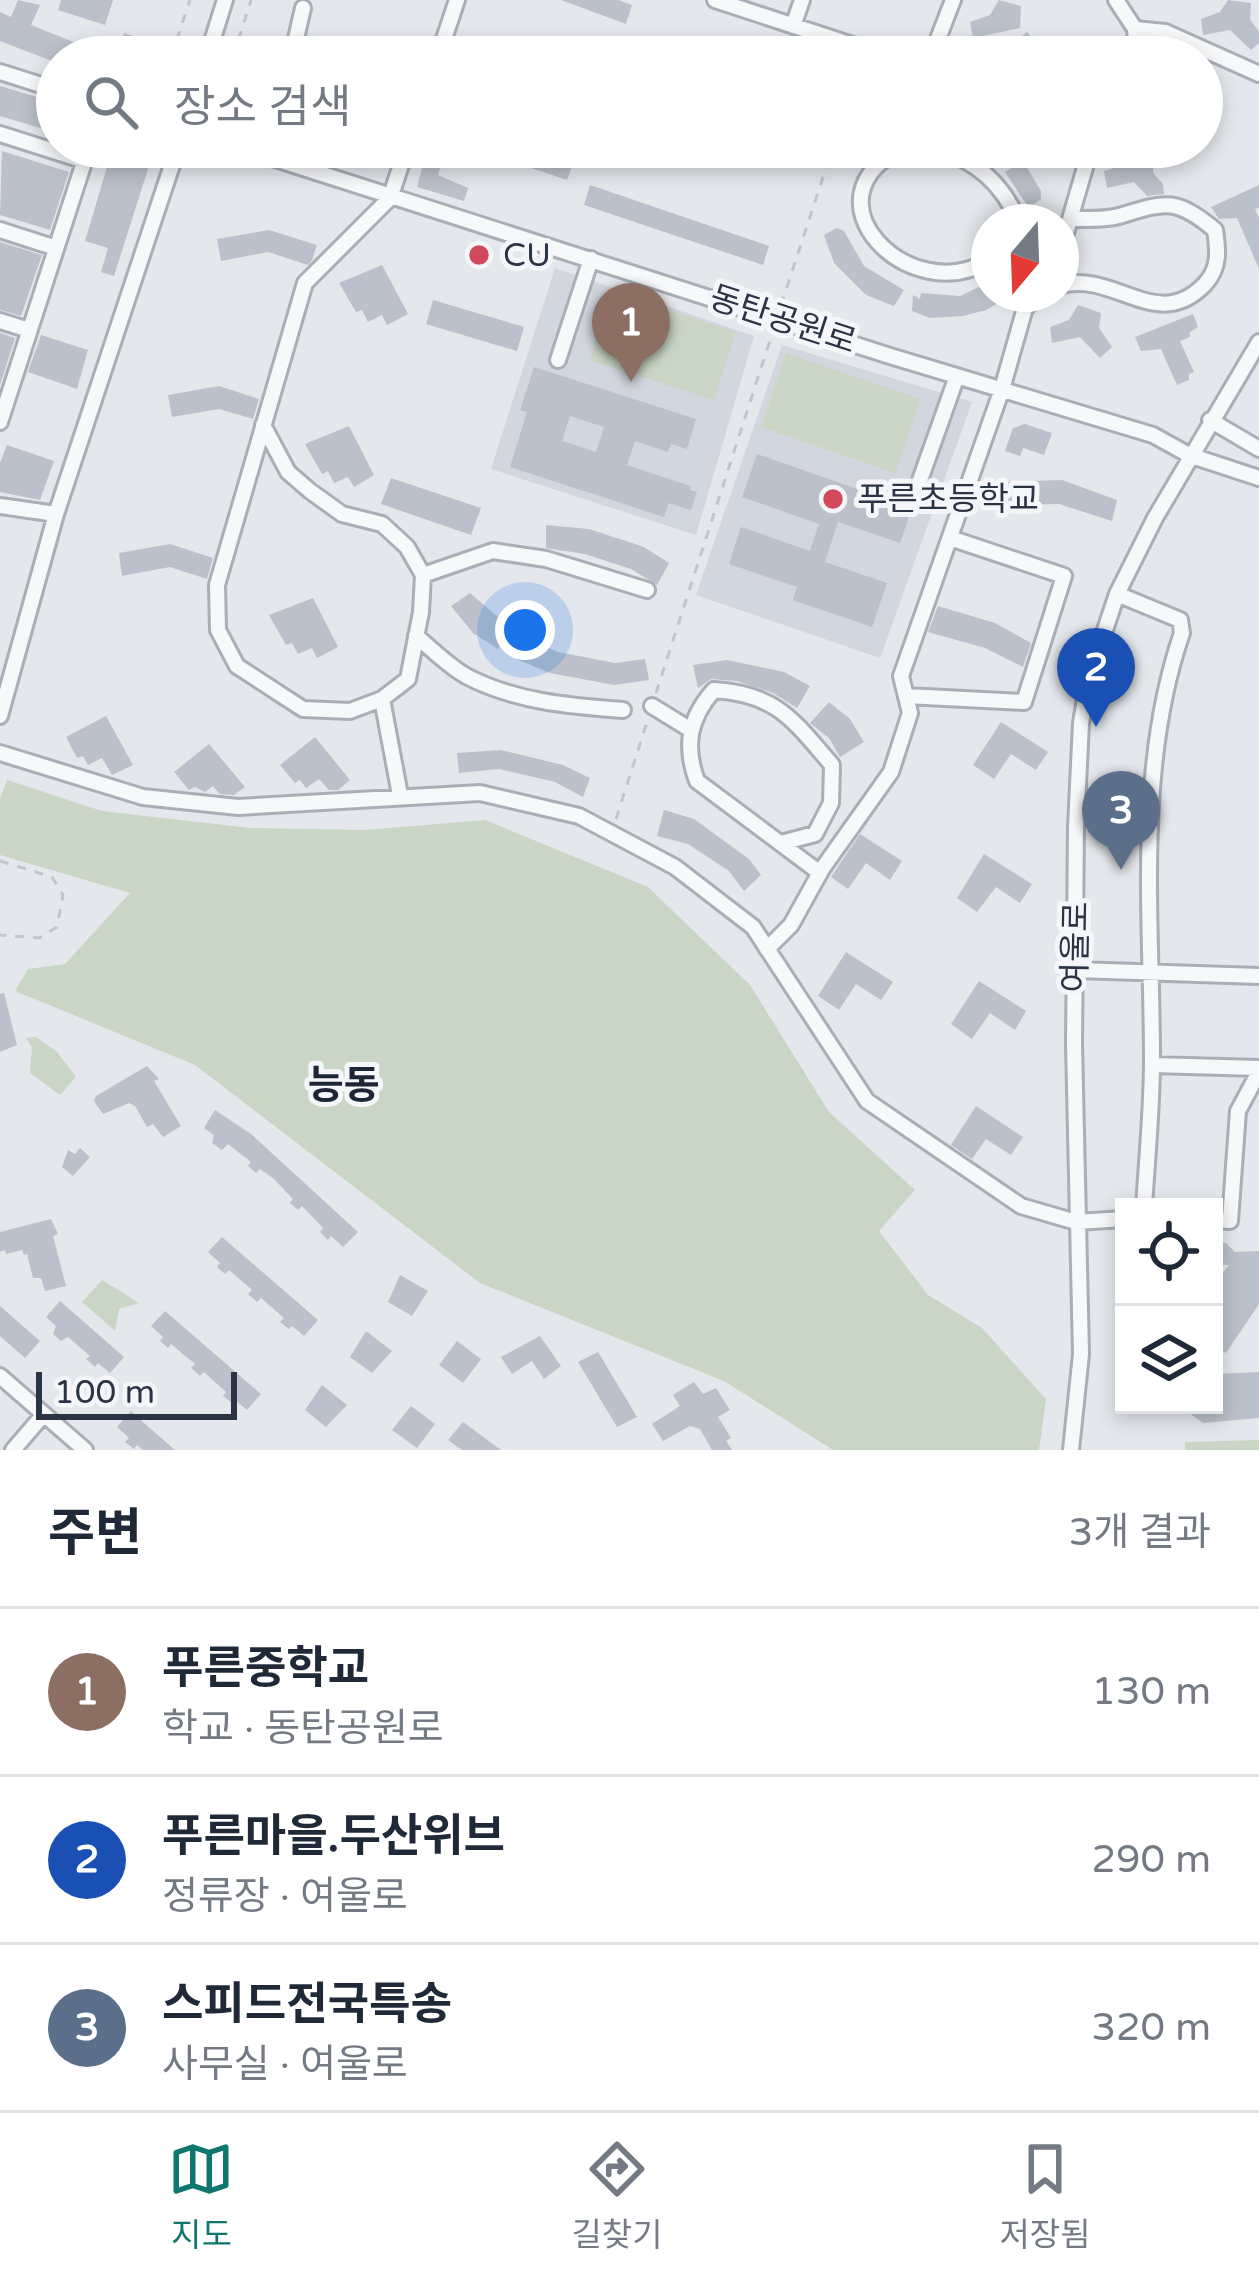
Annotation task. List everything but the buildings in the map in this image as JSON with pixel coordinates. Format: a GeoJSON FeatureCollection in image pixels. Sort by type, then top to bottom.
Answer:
{"type":"FeatureCollection","features":[{"type":"Feature","properties":{"kind":"street"},"geometry":{"type":"LineString","coordinates":[[214,36],[225,0]]}},
{"type":"Feature","properties":{"kind":"street"},"geometry":{"type":"LineString","coordinates":[[445,36],[458,0]]}},
{"type":"Feature","properties":{"kind":"street"},"geometry":{"type":"LineString","coordinates":[[716,0],[825,36]]}},
{"type":"Feature","properties":{"kind":"street"},"geometry":{"type":"LineString","coordinates":[[794,26],[802,0]]}},
{"type":"Feature","properties":{"kind":"street"},"geometry":{"type":"LineString","coordinates":[[940,36],[953,0]]}},
{"type":"Feature","properties":{"kind":"street"},"geometry":{"type":"LineString","coordinates":[[1116,0],[1136,36]]}},
{"type":"Feature","properties":{"kind":"street"},"geometry":{"type":"LineString","coordinates":[[297,36],[303,8]]}},
{"type":"Feature","properties":{"kind":"street"},"geometry":{"type":"LineString","coordinates":[[1135,29],[1174,36]]}},
{"type":"Feature","properties":{"kind":"street"},"geometry":{"type":"LineString","coordinates":[[1223,58],[1259,74]]}},
{"type":"Feature","properties":{"kind":"street"},"geometry":{"type":"LineString","coordinates":[[0,71],[36,83]]}},
{"type":"Feature","properties":{"kind":"street"},"geometry":{"type":"LineString","coordinates":[[0,134],[36,142]]}},
{"type":"Feature","properties":{"kind":"street"},"geometry":{"type":"LineString","coordinates":[[1,414],[82,168]]}},
{"type":"Feature","properties":{"kind":"street"},"geometry":{"type":"LineString","coordinates":[[0,716],[56,514],[171,168]]}},
{"type":"Feature","properties":{"kind":"street","name":"동탄공원로"},"geometry":{"type":"LineString","coordinates":[[301,168],[1153,435],[1189,455],[1259,478]]}},
{"type":"Feature","properties":{"kind":"street"},"geometry":{"type":"LineString","coordinates":[[263,425],[288,472],[342,514],[382,524],[407,547],[423,574],[408,679],[382,699],[350,711],[303,709],[237,666],[218,630],[217,585],[263,425],[304,283],[390,198],[400,168]]}},
{"type":"Feature","properties":{"kind":"street"},"geometry":{"type":"LineString","coordinates":[[875,168],[859,198],[862,217],[876,242],[893,259],[921,268],[948,273],[971,269]]}},
{"type":"Feature","properties":{"kind":"street"},"geometry":{"type":"LineString","coordinates":[[980,168],[999,185],[1009,204]]}},
{"type":"Feature","properties":{"kind":"street"},"geometry":{"type":"LineString","coordinates":[[1073,204],[1085,168]]}},
{"type":"Feature","properties":{"kind":"street"},"geometry":{"type":"LineString","coordinates":[[1079,223],[1114,218],[1152,202],[1191,210],[1215,230],[1219,251],[1214,274],[1195,294],[1176,304],[1146,303],[1115,288],[1079,280]]}},
{"type":"Feature","properties":{"kind":"street"},"geometry":{"type":"LineString","coordinates":[[0,230],[56,248]]}},
{"type":"Feature","properties":{"kind":"street"},"geometry":{"type":"LineString","coordinates":[[558,361],[591,259]]}},
{"type":"Feature","properties":{"kind":"street"},"geometry":{"type":"LineString","coordinates":[[767,949],[791,925],[820,873],[891,772],[910,713],[901,676],[1002,389],[1024,312]]}},
{"type":"Feature","properties":{"kind":"street"},"geometry":{"type":"LineString","coordinates":[[0,321],[29,330]]}},
{"type":"Feature","properties":{"kind":"street","name":"여울로"},"geometry":{"type":"LineString","coordinates":[[1071,1450],[1081,1354],[1076,970],[1081,723],[1088,681],[1117,594],[1189,455],[1259,342]]}},
{"type":"Feature","properties":{"kind":"street"},"geometry":{"type":"LineString","coordinates":[[914,497],[957,376]]}},
{"type":"Feature","properties":{"kind":"street"},"geometry":{"type":"LineString","coordinates":[[1210,420],[1259,449]]}},
{"type":"Feature","properties":{"kind":"street"},"geometry":{"type":"LineString","coordinates":[[0,506],[56,514]]}},
{"type":"Feature","properties":{"kind":"street"},"geometry":{"type":"LineString","coordinates":[[906,696],[1024,702],[1064,576],[950,538]]}},
{"type":"Feature","properties":{"kind":"street"},"geometry":{"type":"LineString","coordinates":[[423,574],[493,551],[547,559],[646,590]]}},
{"type":"Feature","properties":{"kind":"street"},"geometry":{"type":"LineString","coordinates":[[1117,594],[1180,620],[1182,632],[1156,744],[1152,1065],[1145,1198]]}},
{"type":"Feature","properties":{"kind":"street"},"geometry":{"type":"LineString","coordinates":[[416,635],[465,676],[508,692],[555,705],[623,710]]}},
{"type":"Feature","properties":{"kind":"street"},"geometry":{"type":"LineString","coordinates":[[781,843],[815,834],[831,802],[832,765],[778,706],[746,692],[714,690],[701,705],[691,730],[688,758],[697,781],[820,873]]}},
{"type":"Feature","properties":{"kind":"street"},"geometry":{"type":"LineString","coordinates":[[382,699],[400,795]]}},
{"type":"Feature","properties":{"kind":"street"},"geometry":{"type":"LineString","coordinates":[[652,706],[691,730]]}},
{"type":"Feature","properties":{"kind":"street"},"geometry":{"type":"LineString","coordinates":[[0,753],[143,797],[238,807],[480,793],[579,816],[675,867],[753,927],[867,1101],[1021,1206],[1076,1222],[1115,1220]]}},
{"type":"Feature","properties":{"kind":"street"},"geometry":{"type":"LineString","coordinates":[[1076,970],[1259,976]]}},
{"type":"Feature","properties":{"kind":"street"},"geometry":{"type":"LineString","coordinates":[[1152,1065],[1259,1070],[1238,1111],[1231,1221],[1223,1221]]}},
{"type":"Feature","properties":{"kind":"street"},"geometry":{"type":"LineString","coordinates":[[0,1376],[85,1450]]}},
{"type":"Feature","properties":{"kind":"street"},"geometry":{"type":"LineString","coordinates":[[13,1450],[44,1414]]}},
{"type":"Feature","properties":{"kind":"path"},"geometry":{"type":"LineString","coordinates":[[178,36],[190,0]]}},
{"type":"Feature","properties":{"kind":"path"},"geometry":{"type":"LineString","coordinates":[[240,36],[251,0]]}},
{"type":"Feature","properties":{"kind":"path"},"geometry":{"type":"LineString","coordinates":[[611,833],[826,168]]}},
{"type":"Feature","properties":{"kind":"path"},"geometry":{"type":"LineString","coordinates":[[0,861],[52,877],[63,895],[57,927],[39,938],[0,935]]}},
{"type":"Feature","properties":{"kind":"shaded area"},"geometry":{"type":"Polygon","coordinates":[[[555,268],[754,336],[696,535],[491,469],[555,268]]]}},
{"type":"Feature","properties":{"kind":"shaded area","name":"푸른초등학교"},"geometry":{"type":"Polygon","coordinates":[[[782,345],[972,402],[880,658],[696,595],[782,345]]]}},
{"type":"Feature","properties":{"kind":"green space"},"geometry":{"type":"Polygon","coordinates":[[[612,292],[736,332],[714,400],[590,360],[612,292]]]}},
{"type":"Feature","properties":{"kind":"green space"},"geometry":{"type":"Polygon","coordinates":[[[786,353],[921,399],[895,473],[761,427],[786,353]]]}},
{"type":"Feature","properties":{"kind":"green space"},"geometry":{"type":"Polygon","coordinates":[[[7,780],[102,811],[250,828],[365,830],[485,820],[648,887],[750,985],[829,1112],[915,1190],[879,1231],[928,1295],[982,1328],[1046,1399],[1039,1450],[833,1450],[724,1381],[480,1283],[195,1065],[15,991],[28,969],[65,964],[130,893],[0,855],[0,798],[7,780]]]}},
{"type":"Feature","properties":{"kind":"green space"},"geometry":{"type":"Polygon","coordinates":[[[36,1037],[57,1052],[76,1077],[60,1095],[30,1073],[32,1047],[26,1038],[36,1037]]]}},
{"type":"Feature","properties":{"kind":"green space"},"geometry":{"type":"Polygon","coordinates":[[[102,1280],[139,1303],[119,1309],[115,1331],[82,1302],[102,1280]]]}},
{"type":"Feature","properties":{"kind":"green space"},"geometry":{"type":"Polygon","coordinates":[[[1259,1440],[1259,1450],[1185,1450],[1185,1442],[1259,1440]]]}},
{"type":"Feature","properties":{"kind":"place","name":"CU"},"geometry":{"type":"Point","coordinates":[479,255]}},
{"type":"Feature","properties":{"kind":"place","name":"푸른중학교"},"geometry":{"type":"Point","coordinates":[631,382]}},
{"type":"Feature","properties":{"kind":"place","name":"푸른초등학교"},"geometry":{"type":"Point","coordinates":[833,499]}},
{"type":"Feature","properties":{"kind":"place","name":"푸른마을.두산위브"},"geometry":{"type":"Point","coordinates":[1096,727]}},
{"type":"Feature","properties":{"kind":"place","name":"스피드전국특송"},"geometry":{"type":"Point","coordinates":[1121,870]}},
{"type":"Feature","properties":{"kind":"district","name":"능동"},"geometry":{"type":"Point","coordinates":[344,1085]}}]}
